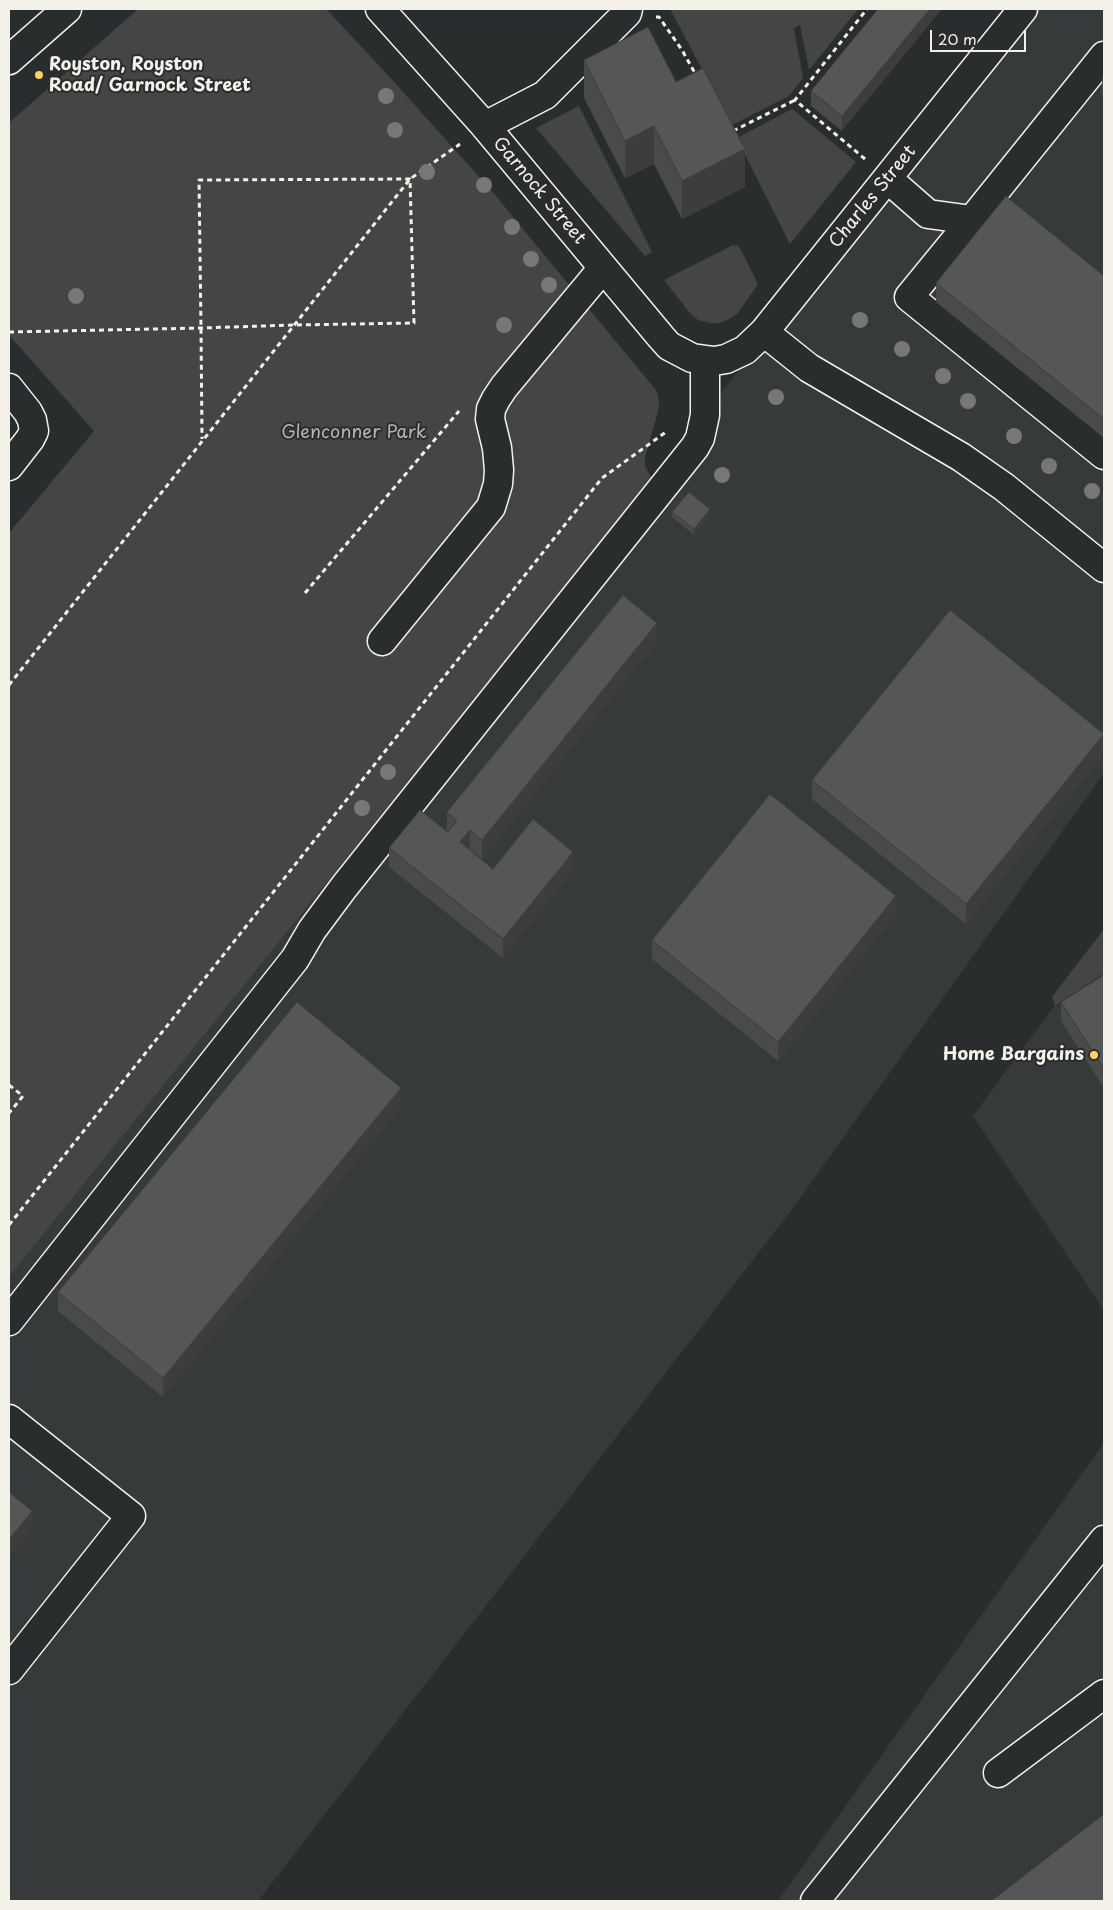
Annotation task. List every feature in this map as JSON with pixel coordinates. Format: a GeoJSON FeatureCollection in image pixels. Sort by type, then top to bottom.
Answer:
{"type":"FeatureCollection","features":[{"type":"Feature","properties":{"kind":"street"},"geometry":{"type":"LineString","coordinates":[[9,60],[67,9]]}},
{"type":"Feature","properties":{"kind":"street","name":"Garnock Street"},"geometry":{"type":"LineString","coordinates":[[380,9],[485,126],[669,346],[692,358],[705,361]]}},
{"type":"Feature","properties":{"kind":"street","name":"Charles Street"},"geometry":{"type":"LineString","coordinates":[[705,361],[714,361],[735,355],[756,342],[1023,9]]}},
{"type":"Feature","properties":{"kind":"street"},"geometry":{"type":"LineString","coordinates":[[485,126],[546,95],[627,11]]}},
{"type":"Feature","properties":{"kind":"street"},"geometry":{"type":"LineString","coordinates":[[1104,56],[909,297],[1104,455]]}},
{"type":"Feature","properties":{"kind":"street"},"geometry":{"type":"LineString","coordinates":[[888,179],[928,214],[972,220]]}},
{"type":"Feature","properties":{"kind":"street"},"geometry":{"type":"LineString","coordinates":[[382,641],[491,507],[498,484],[499,470],[497,448],[490,419],[491,409],[504,387],[603,268]]}},
{"type":"Feature","properties":{"kind":"street"},"geometry":{"type":"LineString","coordinates":[[764,332],[809,368],[968,462],[1004,487],[1104,568]]}},
{"type":"Feature","properties":{"kind":"street"},"geometry":{"type":"LineString","coordinates":[[9,1320],[302,950],[312,930],[344,887],[695,447],[703,427],[705,361]]}},
{"type":"Feature","properties":{"kind":"street"},"geometry":{"type":"LineString","coordinates":[[9,388],[28,412],[34,426],[30,439],[9,466]]}},
{"type":"Feature","properties":{"kind":"street"},"geometry":{"type":"LineString","coordinates":[[9,1419],[130,1516],[9,1670]]}},
{"type":"Feature","properties":{"kind":"street"},"geometry":{"type":"LineString","coordinates":[[815,1901],[1104,1540]]}},
{"type":"Feature","properties":{"kind":"street"},"geometry":{"type":"LineString","coordinates":[[998,1774],[1104,1694]]}},
{"type":"Feature","properties":{"kind":"path"},"geometry":{"type":"LineString","coordinates":[[727,134],[796,100],[867,9]]}},
{"type":"Feature","properties":{"kind":"path"},"geometry":{"type":"LineString","coordinates":[[627,11],[659,17],[682,50],[700,84]]}},
{"type":"Feature","properties":{"kind":"path"},"geometry":{"type":"LineString","coordinates":[[796,100],[888,179]]}},
{"type":"Feature","properties":{"kind":"path"},"geometry":{"type":"LineString","coordinates":[[9,685],[410,178],[485,126]]}},
{"type":"Feature","properties":{"kind":"path"},"geometry":{"type":"LineString","coordinates":[[9,332],[414,323],[410,178]]}},
{"type":"Feature","properties":{"kind":"path"},"geometry":{"type":"LineString","coordinates":[[202,439],[199,180],[410,178]]}},
{"type":"Feature","properties":{"kind":"path"},"geometry":{"type":"LineString","coordinates":[[9,1225],[602,478],[705,404]]}},
{"type":"Feature","properties":{"kind":"path"},"geometry":{"type":"LineString","coordinates":[[305,593],[465,405]]}},
{"type":"Feature","properties":{"kind":"path"},"geometry":{"type":"LineString","coordinates":[[9,1085],[23,1096],[9,1113]]}},
{"type":"Feature","properties":{"kind":"shaded area"},"geometry":{"type":"Polygon","coordinates":[[[1026,9],[1104,9],[1104,773],[793,1208],[258,1901],[9,1901],[9,1277],[654,477],[1026,9]]]}},
{"type":"Feature","properties":{"kind":"shaded area"},"geometry":{"type":"Polygon","coordinates":[[[1104,929],[1104,1310],[973,1116],[1055,1005],[1052,997],[1104,929]]]}},
{"type":"Feature","properties":{"kind":"shaded area"},"geometry":{"type":"Polygon","coordinates":[[[1104,1443],[1104,1901],[778,1901],[1104,1443]]]}},
{"type":"Feature","properties":{"kind":"green space","name":"Glenconner Park"},"geometry":{"type":"Polygon","coordinates":[[[138,9],[326,9],[490,189],[655,389],[658,395],[659,408],[645,457],[645,466],[652,479],[9,1277],[9,533],[94,431],[9,335],[9,123],[138,9]]]}},
{"type":"Feature","properties":{"kind":"green space"},"geometry":{"type":"Polygon","coordinates":[[[670,9],[858,9],[809,70],[800,25],[794,28],[803,78],[789,96],[732,125],[670,9]]]}},
{"type":"Feature","properties":{"kind":"green space"},"geometry":{"type":"Polygon","coordinates":[[[579,106],[652,252],[645,256],[536,128],[579,106]]]}},
{"type":"Feature","properties":{"kind":"green space"},"geometry":{"type":"Polygon","coordinates":[[[792,109],[856,162],[790,244],[738,141],[739,137],[792,109]]]}},
{"type":"Feature","properties":{"kind":"green space"},"geometry":{"type":"Polygon","coordinates":[[[733,245],[738,246],[741,250],[758,284],[738,313],[729,319],[720,323],[698,320],[689,312],[664,280],[733,245]]]}},
{"type":"Feature","properties":{"kind":"green space"},"geometry":{"type":"Polygon","coordinates":[[[1104,929],[1104,973],[1055,1005],[1052,997],[1104,929]]]}},
{"type":"Feature","properties":{"kind":"building"},"geometry":{"type":"Polygon","coordinates":[[[878,9],[930,9],[842,116],[811,91],[878,9]]]}},
{"type":"Feature","properties":{"kind":"building"},"geometry":{"type":"Polygon","coordinates":[[[648,27],[676,82],[703,68],[745,149],[682,181],[654,126],[625,141],[584,60],[648,27]]]}},
{"type":"Feature","properties":{"kind":"building"},"geometry":{"type":"Polygon","coordinates":[[[1006,196],[1104,276],[1104,419],[936,283],[1006,196]]]}},
{"type":"Feature","properties":{"kind":"building"},"geometry":{"type":"Polygon","coordinates":[[[689,492],[710,509],[694,529],[672,512],[689,492]]]}},
{"type":"Feature","properties":{"kind":"building"},"geometry":{"type":"Polygon","coordinates":[[[623,595],[657,623],[482,840],[470,830],[460,842],[493,869],[533,819],[573,852],[503,939],[389,848],[420,810],[448,832],[457,821],[447,812],[623,595]]]}},
{"type":"Feature","properties":{"kind":"building"},"geometry":{"type":"Polygon","coordinates":[[[950,610],[1104,734],[966,904],[812,780],[950,610]]]}},
{"type":"Feature","properties":{"kind":"building"},"geometry":{"type":"Polygon","coordinates":[[[770,794],[896,896],[778,1042],[652,940],[770,794]]]}},
{"type":"Feature","properties":{"kind":"building","name":"Home Bargains"},"geometry":{"type":"Polygon","coordinates":[[[1104,975],[1104,1069],[1061,1002],[1104,975]]]}},
{"type":"Feature","properties":{"kind":"building"},"geometry":{"type":"Polygon","coordinates":[[[297,1002],[401,1088],[163,1378],[58,1292],[297,1002]]]}},
{"type":"Feature","properties":{"kind":"building"},"geometry":{"type":"Polygon","coordinates":[[[9,1492],[32,1511],[9,1540],[9,1492]]]}},
{"type":"Feature","properties":{"kind":"building"},"geometry":{"type":"Polygon","coordinates":[[[1104,1814],[1104,1901],[991,1901],[1104,1814]]]}},
{"type":"Feature","properties":{"kind":"place","name":"Royston, Royston Road/ Garnock Street"},"geometry":{"type":"Point","coordinates":[39,75]}},
{"type":"Feature","properties":{"kind":"place","name":"Home Bargains"},"geometry":{"type":"Point","coordinates":[1094,1055]}}]}
